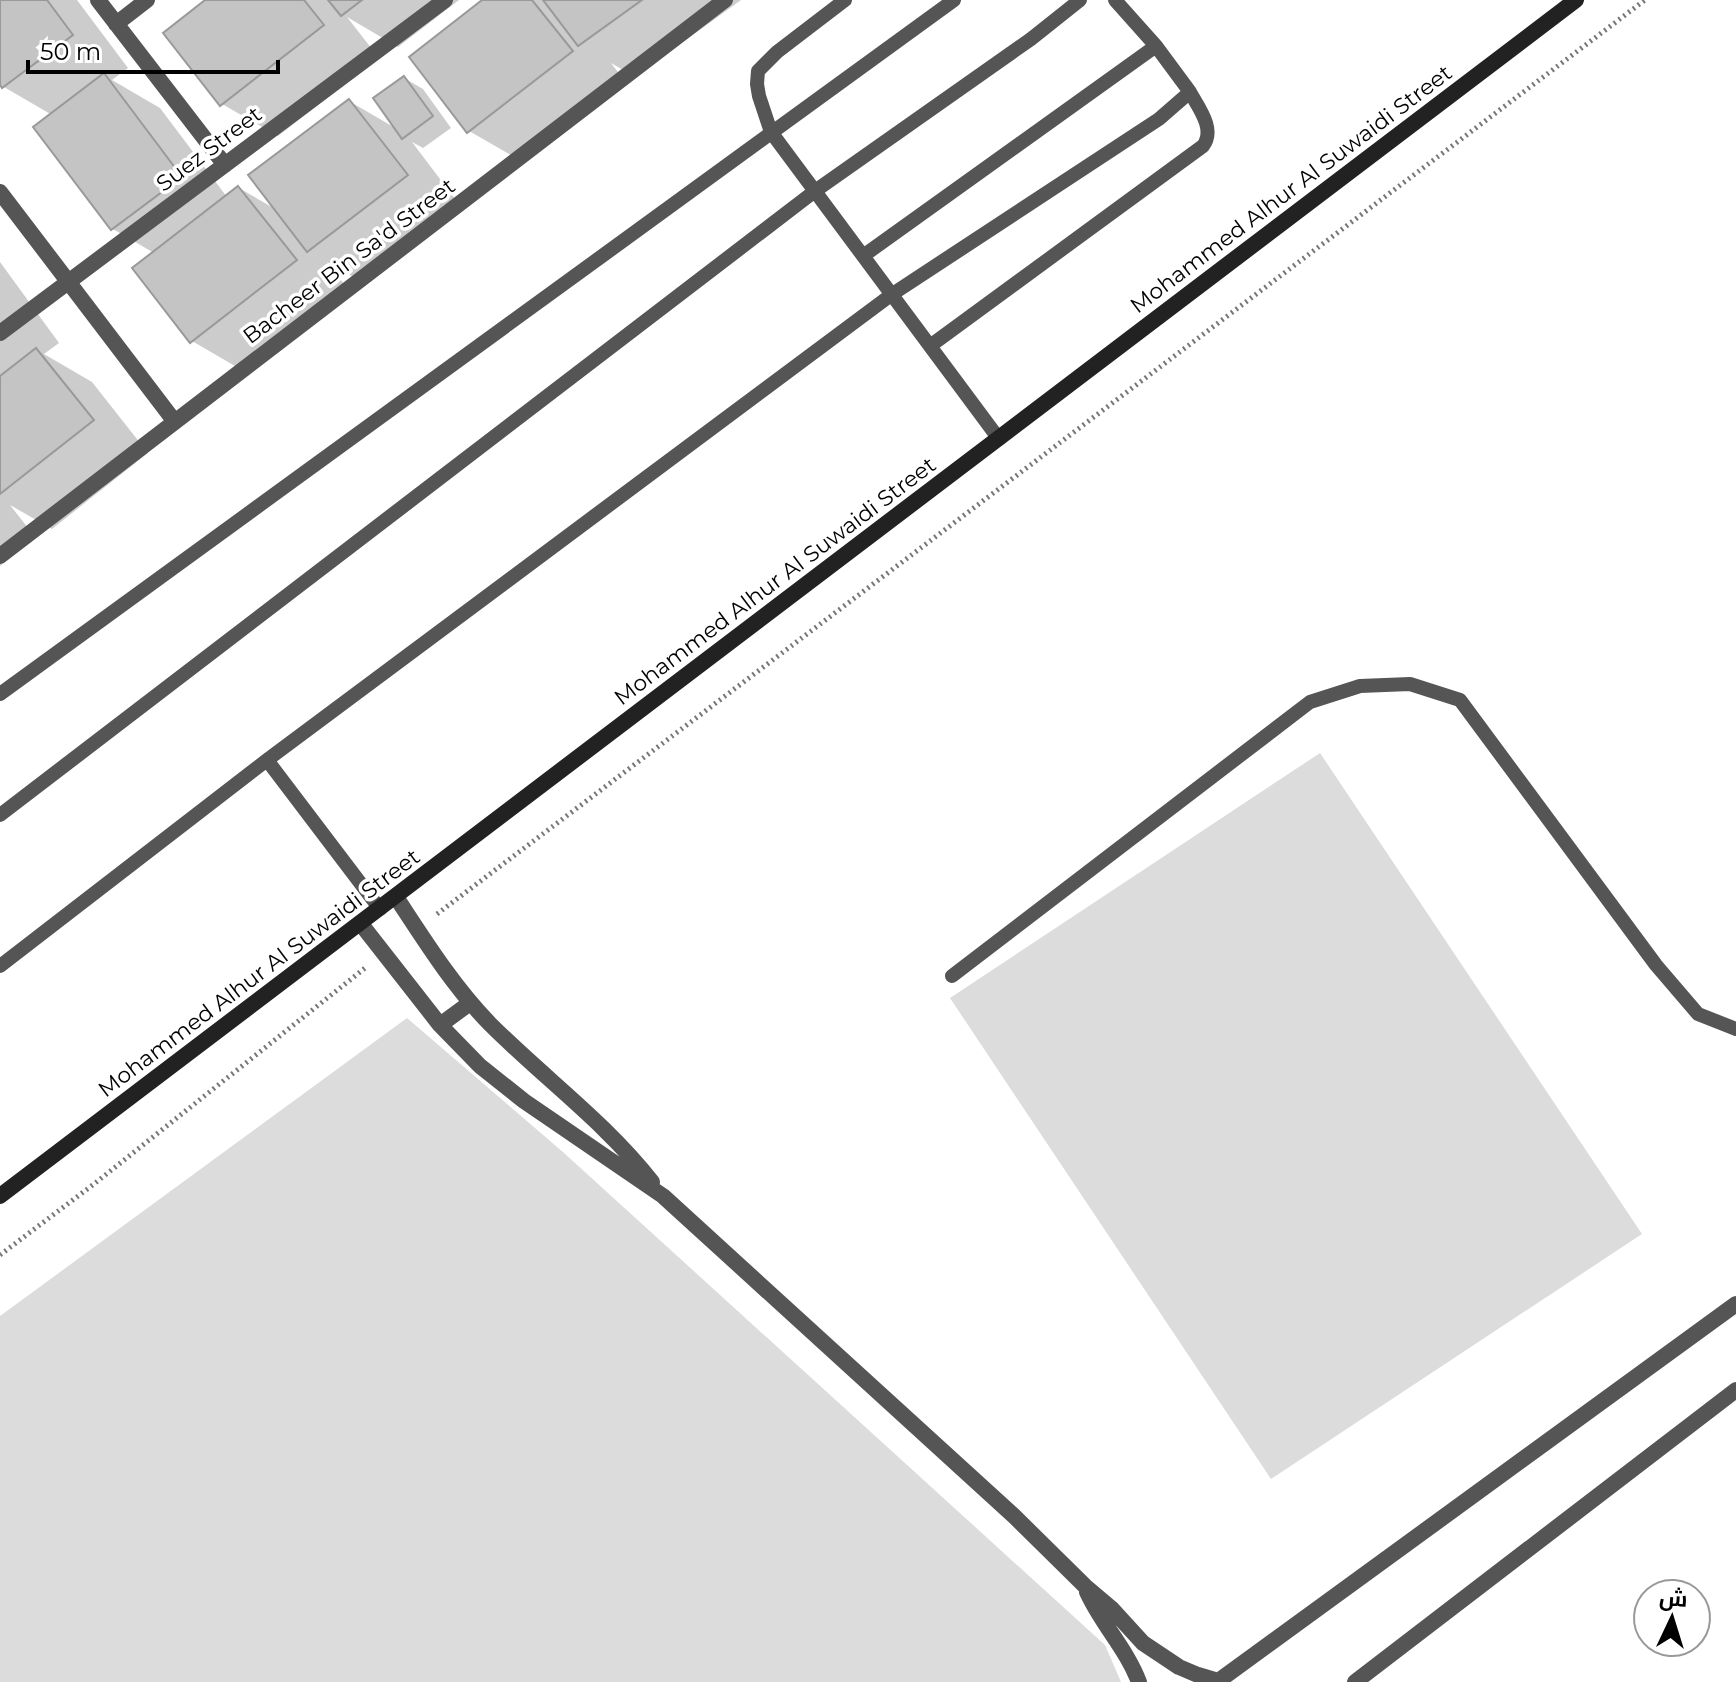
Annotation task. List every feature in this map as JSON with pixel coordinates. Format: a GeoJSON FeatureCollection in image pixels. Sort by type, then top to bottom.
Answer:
{"type":"FeatureCollection","features":[{"type":"Feature","properties":{"kind":"street"},"geometry":{"type":"LineString","coordinates":[[98,0],[225,165]]}},
{"type":"Feature","properties":{"kind":"street"},"geometry":{"type":"LineString","coordinates":[[116,24],[147,0]]}},
{"type":"Feature","properties":{"kind":"street","name":"Suez Street"},"geometry":{"type":"LineString","coordinates":[[0,333],[445,0]]}},
{"type":"Feature","properties":{"kind":"street","name":"Bacheer Bin Sa'd Street"},"geometry":{"type":"LineString","coordinates":[[0,556],[725,0]]}},
{"type":"Feature","properties":{"kind":"street","name":"Mohammed Alhur Al Suwaidi Street"},"geometry":{"type":"LineString","coordinates":[[0,1196],[1576,0]]}},
{"type":"Feature","properties":{"kind":"street"},"geometry":{"type":"LineString","coordinates":[[0,192],[175,422]]}},
{"type":"Feature","properties":{"kind":"street"},"geometry":{"type":"LineString","coordinates":[[396,897],[470,1003],[609,1133],[663,1196]]}},
{"type":"Feature","properties":{"kind":"street"},"geometry":{"type":"LineString","coordinates":[[361,924],[440,1025],[480,1066],[501,1084],[663,1196],[1014,1516],[1111,1608],[1143,1643],[1160,1656],[1218,1682],[1736,1304]]}},
{"type":"Feature","properties":{"kind":"street"},"geometry":{"type":"LineString","coordinates":[[440,1025],[470,1003]]}},
{"type":"Feature","properties":{"kind":"street"},"geometry":{"type":"LineString","coordinates":[[1355,1682],[1736,1390]]}},
{"type":"Feature","properties":{"kind":"street"},"geometry":{"type":"LineString","coordinates":[[1085,1586],[1104,1625],[1131,1664],[1139,1682]]}},
{"type":"Feature","properties":{"kind":"lane"},"geometry":{"type":"LineString","coordinates":[[845,0],[777,52],[758,71],[759,96],[771,132],[999,439]]}},
{"type":"Feature","properties":{"kind":"lane"},"geometry":{"type":"LineString","coordinates":[[0,694],[954,0]]}},
{"type":"Feature","properties":{"kind":"lane"},"geometry":{"type":"LineString","coordinates":[[0,815],[815,191],[1031,39],[1080,0]]}},
{"type":"Feature","properties":{"kind":"lane"},"geometry":{"type":"LineString","coordinates":[[930,346],[1208,140],[1203,115],[1190,92],[1156,46],[1115,0]]}},
{"type":"Feature","properties":{"kind":"lane"},"geometry":{"type":"LineString","coordinates":[[863,256],[1156,46]]}},
{"type":"Feature","properties":{"kind":"lane"},"geometry":{"type":"LineString","coordinates":[[0,966],[267,760],[891,295],[1159,119],[1190,92]]}},
{"type":"Feature","properties":{"kind":"lane"},"geometry":{"type":"LineString","coordinates":[[952,976],[1310,702],[1360,686],[1410,684],[1460,700],[1656,965],[1698,1014],[1736,1029]]}},
{"type":"Feature","properties":{"kind":"lane"},"geometry":{"type":"LineString","coordinates":[[267,760],[380,909]]}},
{"type":"Feature","properties":{"kind":"path"},"geometry":{"type":"LineString","coordinates":[[417,929],[1645,0]]}},
{"type":"Feature","properties":{"kind":"path"},"geometry":{"type":"LineString","coordinates":[[0,1255],[384,954]]}},
{"type":"Feature","properties":{"kind":"shaded area"},"geometry":{"type":"Polygon","coordinates":[[[1320,753],[1642,1234],[1271,1479],[950,998],[1320,753]]]}},
{"type":"Feature","properties":{"kind":"shaded area"},"geometry":{"type":"Polygon","coordinates":[[[407,1018],[564,1153],[1105,1645],[1121,1682],[0,1682],[0,1316],[407,1018]]]}},
{"type":"Feature","properties":{"kind":"building"},"geometry":{"type":"Polygon","coordinates":[[[0,0],[47,0],[73,35],[2,88],[0,85],[0,0]]]}},
{"type":"Feature","properties":{"kind":"building"},"geometry":{"type":"Polygon","coordinates":[[[205,0],[304,0],[324,25],[220,106],[163,33],[205,0]]]}},
{"type":"Feature","properties":{"kind":"building"},"geometry":{"type":"Polygon","coordinates":[[[328,0],[362,0],[341,16],[328,0]]]}},
{"type":"Feature","properties":{"kind":"building"},"geometry":{"type":"Polygon","coordinates":[[[482,0],[532,0],[573,51],[467,133],[409,57],[482,0]]]}},
{"type":"Feature","properties":{"kind":"building"},"geometry":{"type":"Polygon","coordinates":[[[543,0],[642,0],[578,46],[543,0]]]}},
{"type":"Feature","properties":{"kind":"building"},"geometry":{"type":"Polygon","coordinates":[[[104,73],[182,177],[111,230],[33,127],[104,73]]]}},
{"type":"Feature","properties":{"kind":"building"},"geometry":{"type":"Polygon","coordinates":[[[404,76],[433,116],[402,139],[373,98],[404,76]]]}},
{"type":"Feature","properties":{"kind":"building"},"geometry":{"type":"Polygon","coordinates":[[[349,99],[408,175],[307,252],[248,175],[349,99]]]}},
{"type":"Feature","properties":{"kind":"building"},"geometry":{"type":"Polygon","coordinates":[[[238,186],[297,260],[190,343],[132,268],[238,186]]]}},
{"type":"Feature","properties":{"kind":"building"},"geometry":{"type":"Polygon","coordinates":[[[36,348],[94,420],[0,494],[0,376],[36,348]]]}}]}
